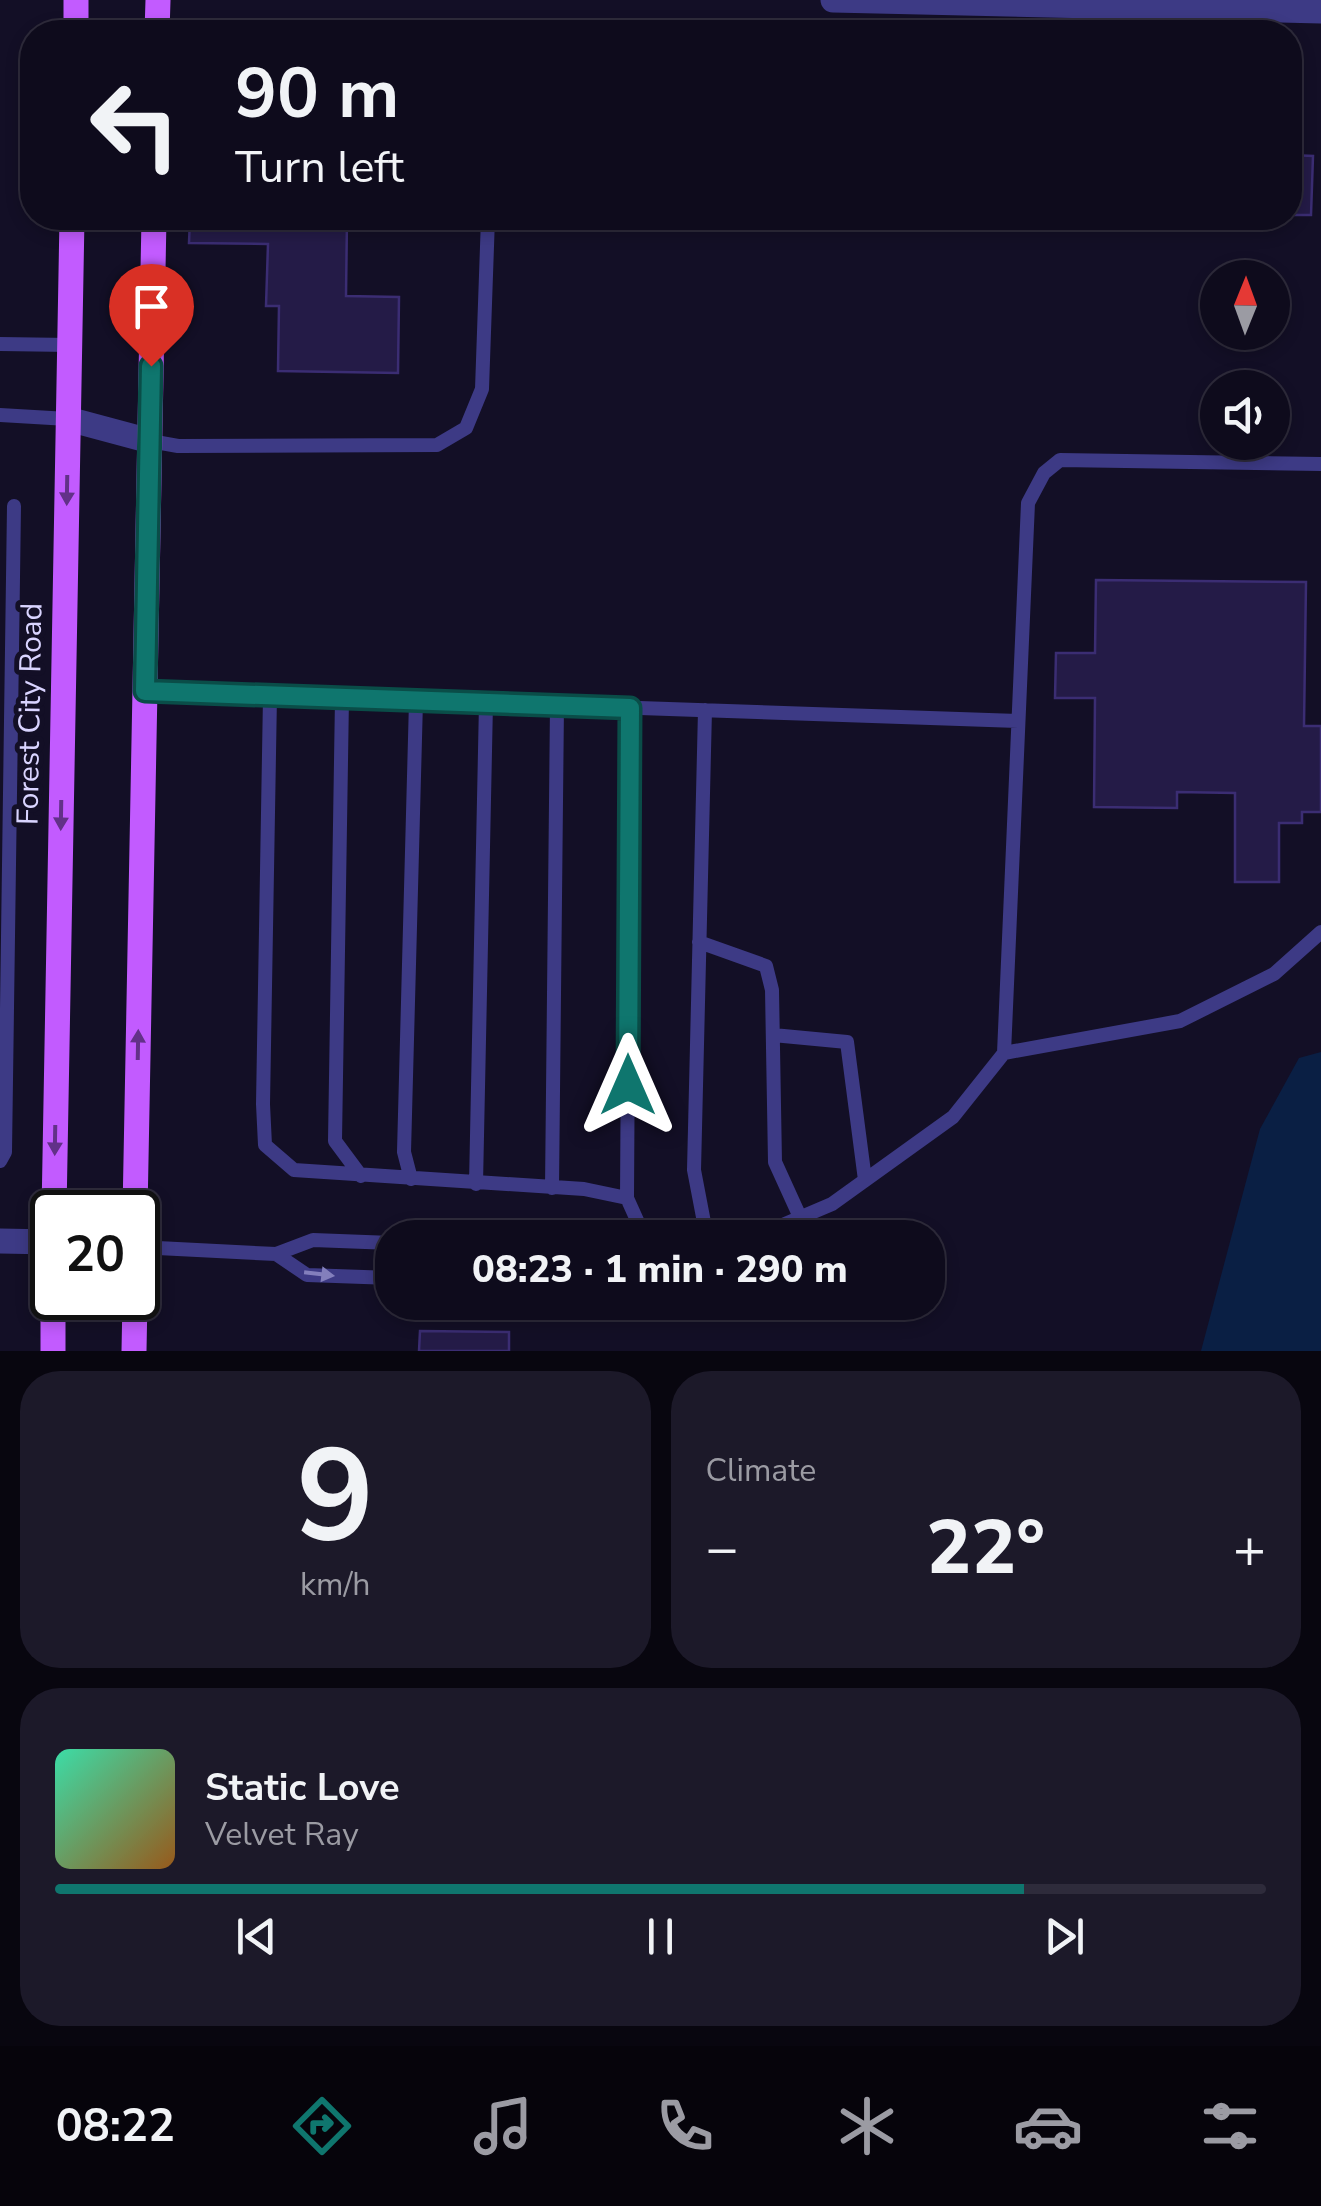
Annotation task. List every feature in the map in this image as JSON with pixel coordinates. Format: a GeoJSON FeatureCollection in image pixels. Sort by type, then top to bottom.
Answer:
{"type":"FeatureCollection","features":[{"type":"Feature","properties":{"kind":"main road","name":"Forest City Road"},"geometry":{"type":"LineString","coordinates":[[54,1190],[72,230]]}},
{"type":"Feature","properties":{"kind":"main road"},"geometry":{"type":"LineString","coordinates":[[135,1190],[154,230]]}},
{"type":"Feature","properties":{"kind":"main road"},"geometry":{"type":"LineString","coordinates":[[53,1320],[53,1351]]}},
{"type":"Feature","properties":{"kind":"main road"},"geometry":{"type":"LineString","coordinates":[[134,1351],[135,1320]]}},
{"type":"Feature","properties":{"kind":"street"},"geometry":{"type":"LineString","coordinates":[[833,0],[1321,11]]}},
{"type":"Feature","properties":{"kind":"street"},"geometry":{"type":"LineString","coordinates":[[68,419],[150,441]]}},
{"type":"Feature","properties":{"kind":"street"},"geometry":{"type":"LineString","coordinates":[[0,1241],[30,1242]]}},
{"type":"Feature","properties":{"kind":"lane"},"geometry":{"type":"LineString","coordinates":[[150,441],[178,446],[437,445],[466,428],[482,389],[488,230]]}},
{"type":"Feature","properties":{"kind":"lane"},"geometry":{"type":"LineString","coordinates":[[0,344],[70,345]]}},
{"type":"Feature","properties":{"kind":"lane"},"geometry":{"type":"LineString","coordinates":[[0,415],[68,419]]}},
{"type":"Feature","properties":{"kind":"lane"},"geometry":{"type":"LineString","coordinates":[[793,1220],[832,1204],[952,1118],[1004,1053],[1028,503],[1044,474],[1060,460],[1321,464]]}},
{"type":"Feature","properties":{"kind":"lane"},"geometry":{"type":"LineString","coordinates":[[0,1161],[5,1152],[14,506]]}},
{"type":"Feature","properties":{"kind":"lane"},"geometry":{"type":"LineString","coordinates":[[145,691],[1018,721]]}},
{"type":"Feature","properties":{"kind":"lane"},"geometry":{"type":"LineString","coordinates":[[270,696],[265,1145],[294,1170],[584,1190],[627,1198]]}},
{"type":"Feature","properties":{"kind":"lane"},"geometry":{"type":"LineString","coordinates":[[342,698],[335,1142],[362,1176]]}},
{"type":"Feature","properties":{"kind":"lane"},"geometry":{"type":"LineString","coordinates":[[412,1179],[404,1152],[416,701]]}},
{"type":"Feature","properties":{"kind":"lane"},"geometry":{"type":"LineString","coordinates":[[476,1184],[486,703]]}},
{"type":"Feature","properties":{"kind":"lane"},"geometry":{"type":"LineString","coordinates":[[552,1188],[557,705]]}},
{"type":"Feature","properties":{"kind":"lane"},"geometry":{"type":"LineString","coordinates":[[630,708],[627,1198],[637,1220]]}},
{"type":"Feature","properties":{"kind":"lane"},"geometry":{"type":"LineString","coordinates":[[704,1220],[694,1170],[705,710]]}},
{"type":"Feature","properties":{"kind":"lane"},"geometry":{"type":"LineString","coordinates":[[1004,1053],[1180,1021],[1274,974],[1321,932]]}},
{"type":"Feature","properties":{"kind":"lane"},"geometry":{"type":"LineString","coordinates":[[699,942],[766,966],[772,990],[775,1162],[800,1217]]}},
{"type":"Feature","properties":{"kind":"lane"},"geometry":{"type":"LineString","coordinates":[[773,1035],[848,1042],[865,1180]]}},
{"type":"Feature","properties":{"kind":"lane"},"geometry":{"type":"LineString","coordinates":[[160,1248],[276,1254],[313,1240],[375,1242]]}},
{"type":"Feature","properties":{"kind":"lane"},"geometry":{"type":"LineString","coordinates":[[276,1254],[306,1274],[375,1277]]}},
{"type":"Feature","properties":{"kind":"water"},"geometry":{"type":"Polygon","coordinates":[[[1321,1052],[1321,1351],[1201,1351],[1260,1129],[1299,1058],[1321,1052]]]}},
{"type":"Feature","properties":{"kind":"building"},"geometry":{"type":"Polygon","coordinates":[[[1302,156],[1313,156],[1311,215],[1302,215],[1302,156]]]}},
{"type":"Feature","properties":{"kind":"building"},"geometry":{"type":"Polygon","coordinates":[[[190,230],[347,230],[346,296],[399,297],[398,373],[278,371],[279,306],[266,306],[268,244],[189,243],[190,230]]]}},
{"type":"Feature","properties":{"kind":"building"},"geometry":{"type":"Polygon","coordinates":[[[1096,580],[1306,582],[1304,726],[1321,726],[1321,812],[1302,812],[1302,823],[1279,823],[1279,882],[1235,882],[1235,793],[1177,792],[1177,808],[1094,807],[1095,698],[1055,698],[1056,653],[1095,653],[1096,580]]]}},
{"type":"Feature","properties":{"kind":"building"},"geometry":{"type":"Polygon","coordinates":[[[420,1331],[509,1332],[509,1351],[419,1351],[420,1331]]]}},
{"type":"Feature","properties":{"kind":"route"},"geometry":{"type":"LineString","coordinates":[[151,366],[145,691],[630,708],[628,1085]]}}]}
